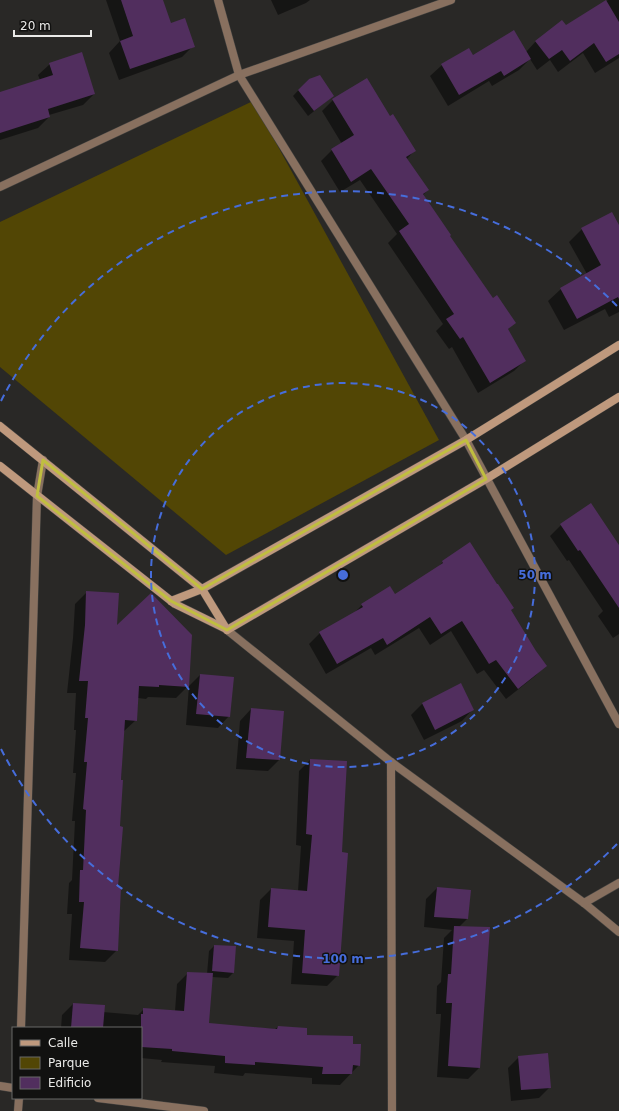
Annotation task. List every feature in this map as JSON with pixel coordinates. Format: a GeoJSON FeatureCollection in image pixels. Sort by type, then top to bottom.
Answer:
{"type":"FeatureCollection","features":[{"type":"Feature","properties":{"kind":"street"},"geometry":{"type":"LineString","coordinates":[[218,0],[239,75],[466,440],[619,724]]}},
{"type":"Feature","properties":{"kind":"street"},"geometry":{"type":"LineString","coordinates":[[0,187],[239,75],[451,0]]}},
{"type":"Feature","properties":{"kind":"street"},"geometry":{"type":"LineString","coordinates":[[171,601],[202,589],[466,440],[619,345]]}},
{"type":"Feature","properties":{"kind":"street"},"geometry":{"type":"LineString","coordinates":[[227,630],[486,479],[619,396]]}},
{"type":"Feature","properties":{"kind":"street"},"geometry":{"type":"LineString","coordinates":[[0,426],[202,589],[227,630]]}},
{"type":"Feature","properties":{"kind":"street"},"geometry":{"type":"LineString","coordinates":[[21,1027],[37,496],[43,460]]}},
{"type":"Feature","properties":{"kind":"street"},"geometry":{"type":"LineString","coordinates":[[0,466],[171,601],[227,630],[390,762],[584,903],[619,932]]}},
{"type":"Feature","properties":{"kind":"street"},"geometry":{"type":"LineString","coordinates":[[390,762],[392,1111]]}},
{"type":"Feature","properties":{"kind":"street"},"geometry":{"type":"LineString","coordinates":[[584,903],[619,883]]}},
{"type":"Feature","properties":{"kind":"street"},"geometry":{"type":"LineString","coordinates":[[0,1086],[12,1088]]}},
{"type":"Feature","properties":{"kind":"street"},"geometry":{"type":"LineString","coordinates":[[18,1099],[18,1111]]}},
{"type":"Feature","properties":{"kind":"street"},"geometry":{"type":"LineString","coordinates":[[106,1099],[204,1111]]}},
{"type":"Feature","properties":{"kind":"highlighted area"},"geometry":{"type":"Polygon","coordinates":[[[466,440],[486,479],[227,630],[171,601],[37,496],[43,460],[202,589],[466,440]]]}},
{"type":"Feature","properties":{"kind":"green space"},"geometry":{"type":"Polygon","coordinates":[[[253,101],[439,440],[226,555],[0,367],[0,222],[253,101]]]}},
{"type":"Feature","properties":{"kind":"building"},"geometry":{"type":"Polygon","coordinates":[[[121,0],[163,0],[171,23],[185,18],[195,47],[130,69],[120,41],[133,36],[121,0]]]}},
{"type":"Feature","properties":{"kind":"building"},"geometry":{"type":"Polygon","coordinates":[[[606,0],[619,22],[619,54],[606,62],[594,43],[570,61],[562,50],[549,59],[535,41],[562,20],[566,25],[606,0]]]}},
{"type":"Feature","properties":{"kind":"building"},"geometry":{"type":"Polygon","coordinates":[[[514,30],[531,59],[504,76],[501,71],[459,95],[441,64],[469,48],[473,55],[514,30]]]}},
{"type":"Feature","properties":{"kind":"building"},"geometry":{"type":"Polygon","coordinates":[[[82,52],[95,94],[48,109],[50,117],[0,133],[0,92],[53,75],[49,63],[82,52]]]}},
{"type":"Feature","properties":{"kind":"building"},"geometry":{"type":"Polygon","coordinates":[[[320,75],[334,96],[314,111],[298,90],[309,79],[320,75]]]}},
{"type":"Feature","properties":{"kind":"building"},"geometry":{"type":"Polygon","coordinates":[[[367,78],[390,116],[393,114],[416,151],[406,157],[429,190],[423,194],[493,298],[497,295],[516,323],[508,329],[526,361],[490,383],[463,337],[460,339],[446,319],[454,314],[399,231],[409,224],[371,169],[351,182],[331,149],[354,135],[332,99],[367,78]]]}},
{"type":"Feature","properties":{"kind":"building"},"geometry":{"type":"Polygon","coordinates":[[[612,212],[619,225],[619,299],[618,297],[577,319],[560,288],[601,265],[581,228],[612,212]]]}},
{"type":"Feature","properties":{"kind":"building"},"geometry":{"type":"Polygon","coordinates":[[[591,503],[619,545],[619,608],[580,550],[578,551],[560,524],[591,503]]]}},
{"type":"Feature","properties":{"kind":"building"},"geometry":{"type":"Polygon","coordinates":[[[470,542],[514,608],[511,610],[547,666],[518,689],[496,660],[489,664],[462,621],[441,634],[430,617],[387,645],[383,638],[337,664],[319,632],[363,607],[361,604],[390,586],[395,594],[443,563],[442,561],[470,542]]]}},
{"type":"Feature","properties":{"kind":"building"},"geometry":{"type":"Polygon","coordinates":[[[86,591],[119,593],[117,625],[151,593],[192,635],[189,687],[159,685],[159,687],[139,686],[137,721],[125,720],[121,780],[123,780],[120,826],[123,827],[118,887],[121,887],[118,951],[80,948],[84,902],[79,902],[80,870],[83,870],[86,810],[83,809],[87,762],[84,762],[88,718],[85,718],[88,681],[79,681],[85,625],[86,591]]]}},
{"type":"Feature","properties":{"kind":"building"},"geometry":{"type":"Polygon","coordinates":[[[200,674],[234,677],[230,717],[196,714],[200,674]]]}},
{"type":"Feature","properties":{"kind":"building"},"geometry":{"type":"Polygon","coordinates":[[[461,683],[474,710],[435,730],[422,703],[461,683]]]}},
{"type":"Feature","properties":{"kind":"building"},"geometry":{"type":"Polygon","coordinates":[[[251,708],[284,711],[280,760],[246,758],[251,708]]]}},
{"type":"Feature","properties":{"kind":"building"},"geometry":{"type":"Polygon","coordinates":[[[310,759],[347,761],[342,852],[348,853],[339,976],[302,973],[305,930],[268,927],[271,888],[307,891],[312,835],[306,834],[310,759]]]}},
{"type":"Feature","properties":{"kind":"building"},"geometry":{"type":"Polygon","coordinates":[[[437,887],[471,890],[468,919],[434,917],[437,887]]]}},
{"type":"Feature","properties":{"kind":"building"},"geometry":{"type":"Polygon","coordinates":[[[454,926],[490,927],[480,1068],[448,1066],[452,1003],[446,1003],[448,974],[451,974],[454,926]]]}},
{"type":"Feature","properties":{"kind":"building"},"geometry":{"type":"Polygon","coordinates":[[[214,945],[236,946],[234,973],[212,971],[214,945]]]}},
{"type":"Feature","properties":{"kind":"building"},"geometry":{"type":"Polygon","coordinates":[[[187,972],[213,973],[209,1023],[277,1029],[278,1026],[307,1028],[307,1035],[353,1036],[353,1044],[361,1044],[360,1066],[353,1065],[352,1074],[322,1074],[323,1067],[255,1062],[255,1065],[225,1063],[225,1056],[172,1051],[172,1049],[142,1047],[141,1014],[143,1014],[143,1008],[184,1011],[187,972]]]}},
{"type":"Feature","properties":{"kind":"building"},"geometry":{"type":"Polygon","coordinates":[[[73,1003],[105,1005],[103,1027],[71,1027],[73,1003]]]}},
{"type":"Feature","properties":{"kind":"building"},"geometry":{"type":"Polygon","coordinates":[[[548,1053],[551,1088],[521,1090],[518,1056],[548,1053]]]}}]}
